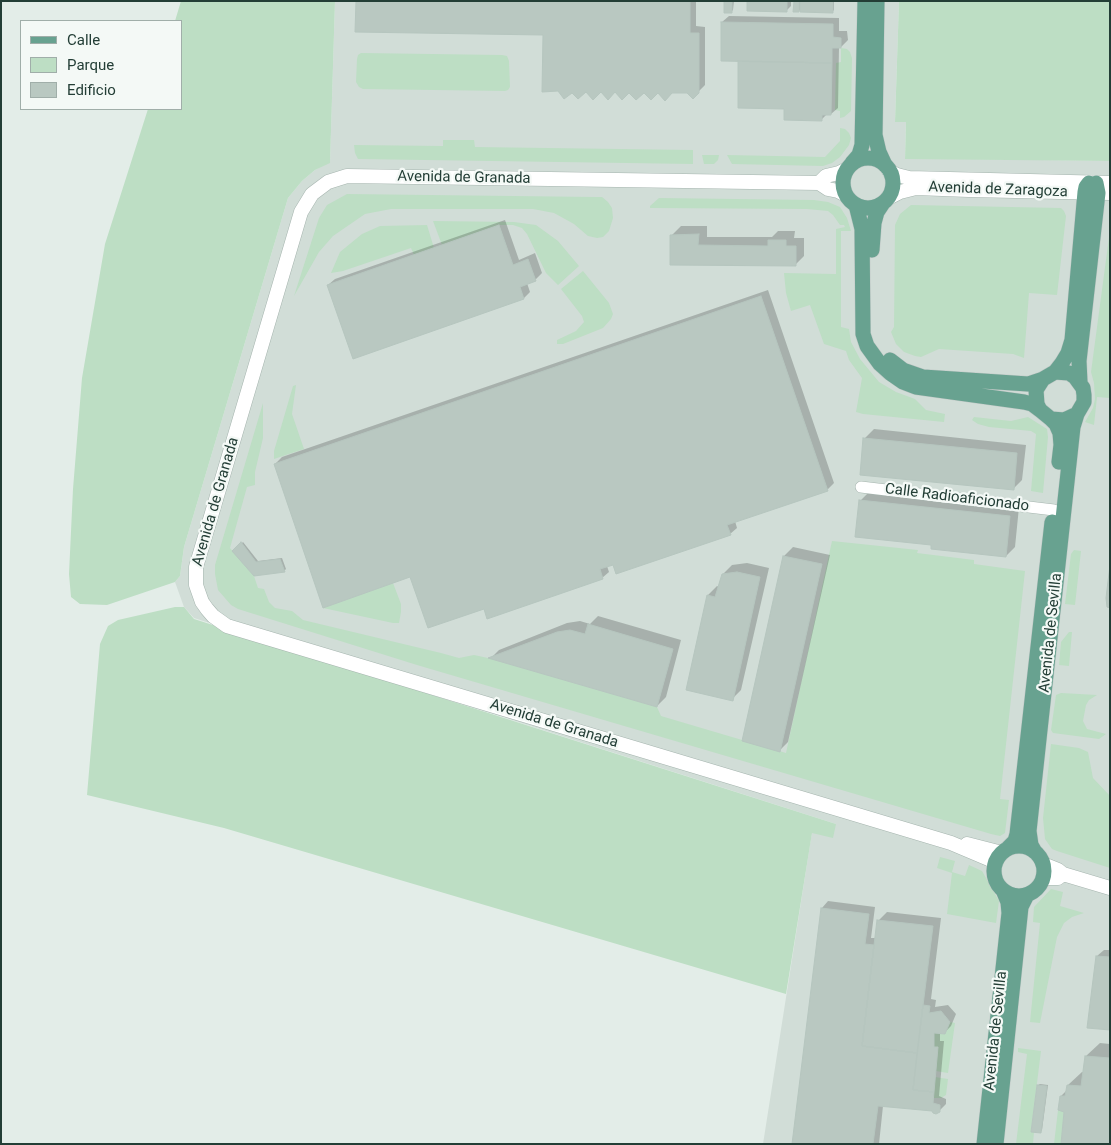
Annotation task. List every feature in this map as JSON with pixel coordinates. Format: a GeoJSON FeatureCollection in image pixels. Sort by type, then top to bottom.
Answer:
{"type":"FeatureCollection","features":[{"type":"Feature","properties":{"kind":"main road"},"geometry":{"type":"LineString","coordinates":[[865,1],[862,145],[859,155],[850,166],[843,182],[862,229],[863,334],[867,346],[880,364],[890,373],[903,382],[916,387],[1032,404],[1045,415],[1064,420],[1077,414],[1081,408],[1084,395],[1080,382],[1079,361],[1098,188]]}},
{"type":"Feature","properties":{"kind":"main road"},"geometry":{"type":"LineString","coordinates":[[877,1],[875,135],[878,152],[887,168],[892,184],[877,212],[873,230],[871,321],[876,340],[887,358],[903,370],[923,377],[1028,384],[1049,375],[1068,373],[1080,382]]}},
{"type":"Feature","properties":{"kind":"main road"},"geometry":{"type":"LineString","coordinates":[[850,166],[858,160],[872,158],[887,168]]}},
{"type":"Feature","properties":{"kind":"main road"},"geometry":{"type":"LineString","coordinates":[[1045,415],[1037,404],[1036,390],[1062,363],[1068,353],[1072,340],[1098,188]]}},
{"type":"Feature","properties":{"kind":"main road"},"geometry":{"type":"LineString","coordinates":[[851,200],[870,208],[885,200]]}},
{"type":"Feature","properties":{"kind":"main road","name":"Avenida de Sevilla"},"geometry":{"type":"LineString","coordinates":[[1040,864],[1031,845],[1029,831],[1073,428],[1077,414]]}},
{"type":"Feature","properties":{"kind":"main road","name":"Avenida de Sevilla"},"geometry":{"type":"LineString","coordinates":[[1002,854],[1015,841],[1017,834],[1061,445],[1060,432],[1056,424],[1045,415]]}},
{"type":"Feature","properties":{"kind":"main road"},"geometry":{"type":"LineString","coordinates":[[1022,846],[1040,864],[1037,888],[1027,895],[1015,896],[1004,890],[996,879],[994,872],[1002,854],[1022,846]]}},
{"type":"Feature","properties":{"kind":"main road","name":"Avenida de Sevilla"},"geometry":{"type":"LineString","coordinates":[[984,1144],[1009,914],[1004,890]]}},
{"type":"Feature","properties":{"kind":"main road","name":"Avenida de Sevilla"},"geometry":{"type":"LineString","coordinates":[[996,1144],[1021,907],[1027,895]]}},
{"type":"Feature","properties":{"kind":"street","name":"Avenida de Granada"},"geometry":{"type":"LineString","coordinates":[[819,183],[826,176],[839,173],[850,166]]}},
{"type":"Feature","properties":{"kind":"street","name":"Avenida de Zaragoza"},"geometry":{"type":"LineString","coordinates":[[887,168],[897,175],[909,178],[991,179],[1098,188]]}},
{"type":"Feature","properties":{"kind":"street","name":"Avenida de Granada"},"geometry":{"type":"LineString","coordinates":[[851,200],[838,191],[828,190],[819,183],[347,176],[337,178],[319,188],[306,203],[298,221],[196,567],[196,585],[202,602],[212,616],[227,626],[951,843],[970,844],[1002,854]]}},
{"type":"Feature","properties":{"kind":"street","name":"Avenida de Zaragoza"},"geometry":{"type":"LineString","coordinates":[[885,200],[900,192],[916,188],[969,190],[1098,188]]}},
{"type":"Feature","properties":{"kind":"street","name":"Calle Radioaficionado"},"geometry":{"type":"LineString","coordinates":[[861,487],[1054,510]]}},
{"type":"Feature","properties":{"kind":"street"},"geometry":{"type":"LineString","coordinates":[[1040,864],[1058,878],[1064,874],[1110,888]]}},
{"type":"Feature","properties":{"kind":"shaded area"},"geometry":{"type":"Polygon","coordinates":[[[335,1],[899,1],[895,121],[906,122],[905,158],[1110,161],[1110,1144],[763,1144],[812,832],[836,824],[194,618],[184,607],[175,582],[180,576],[184,547],[288,198],[302,181],[315,170],[330,162],[335,1]]]}},
{"type":"Feature","properties":{"kind":"green space"},"geometry":{"type":"Polygon","coordinates":[[[181,1],[335,1],[330,163],[315,170],[302,181],[288,198],[184,547],[180,576],[175,582],[107,605],[80,604],[71,597],[69,574],[73,489],[82,378],[105,244],[148,110],[182,110],[182,20],[175,20],[181,1]]]}},
{"type":"Feature","properties":{"kind":"green space"},"geometry":{"type":"Polygon","coordinates":[[[899,1],[1110,1],[1110,161],[905,159],[906,122],[895,122],[899,1]]]}},
{"type":"Feature","properties":{"kind":"green space"},"geometry":{"type":"Polygon","coordinates":[[[841,48],[847,49],[852,58],[851,111],[840,118],[840,111],[835,110],[836,63],[841,62],[841,48]]]}},
{"type":"Feature","properties":{"kind":"green space"},"geometry":{"type":"Polygon","coordinates":[[[361,53],[507,56],[509,61],[510,87],[505,91],[363,89],[356,82],[357,59],[361,53]]]}},
{"type":"Feature","properties":{"kind":"green space"},"geometry":{"type":"Polygon","coordinates":[[[840,128],[845,129],[849,133],[851,138],[849,145],[840,157],[832,163],[823,166],[732,164],[727,155],[825,157],[840,141],[840,128]]]}},
{"type":"Feature","properties":{"kind":"green space"},"geometry":{"type":"Polygon","coordinates":[[[443,140],[474,140],[475,147],[693,150],[693,164],[358,159],[354,145],[443,146],[443,140]]]}},
{"type":"Feature","properties":{"kind":"green space"},"geometry":{"type":"Polygon","coordinates":[[[702,155],[719,155],[718,160],[714,164],[704,164],[702,155]]]}},
{"type":"Feature","properties":{"kind":"green space"},"geometry":{"type":"Polygon","coordinates":[[[347,194],[602,197],[612,208],[613,218],[609,231],[603,237],[597,238],[588,236],[574,224],[554,213],[533,209],[391,209],[365,214],[333,236],[319,252],[294,296],[319,218],[327,205],[347,194]]]}},
{"type":"Feature","properties":{"kind":"green space"},"geometry":{"type":"Polygon","coordinates":[[[659,198],[814,200],[828,202],[840,207],[847,218],[851,231],[841,231],[841,327],[849,329],[851,342],[860,359],[879,382],[896,392],[915,399],[926,410],[945,414],[944,422],[856,412],[862,378],[849,360],[846,351],[824,344],[810,305],[791,311],[786,293],[784,273],[836,274],[836,229],[845,227],[840,225],[828,211],[807,209],[650,208],[659,198]]]}},
{"type":"Feature","properties":{"kind":"green space"},"geometry":{"type":"Polygon","coordinates":[[[911,205],[1061,208],[1064,211],[1066,216],[1057,295],[1029,293],[1024,358],[1013,354],[939,349],[921,357],[904,352],[896,344],[891,332],[894,327],[895,225],[900,214],[911,205]]]}},
{"type":"Feature","properties":{"kind":"green space"},"geometry":{"type":"Polygon","coordinates":[[[433,221],[514,222],[536,225],[558,241],[579,266],[558,285],[546,273],[527,234],[522,228],[513,225],[499,225],[442,245],[433,221]]]}},
{"type":"Feature","properties":{"kind":"green space"},"geometry":{"type":"Polygon","coordinates":[[[427,225],[434,248],[414,255],[411,248],[343,271],[331,273],[340,252],[362,234],[380,226],[427,225]]]}},
{"type":"Feature","properties":{"kind":"green space"},"geometry":{"type":"Polygon","coordinates":[[[1110,230],[1110,398],[1097,397],[1094,425],[1085,422],[1093,408],[1095,399],[1091,372],[1110,230]]]}},
{"type":"Feature","properties":{"kind":"green space"},"geometry":{"type":"Polygon","coordinates":[[[583,271],[609,303],[613,314],[603,328],[563,344],[557,344],[557,340],[576,331],[584,322],[582,316],[561,289],[583,271]]]}},
{"type":"Feature","properties":{"kind":"green space"},"geometry":{"type":"Polygon","coordinates":[[[296,385],[292,414],[304,449],[274,459],[274,451],[293,386],[296,385]]]}},
{"type":"Feature","properties":{"kind":"green space"},"geometry":{"type":"Polygon","coordinates":[[[263,403],[263,438],[255,472],[255,485],[247,487],[230,548],[254,576],[258,588],[264,589],[269,602],[275,608],[292,611],[303,620],[459,658],[474,655],[488,658],[657,707],[661,716],[786,753],[832,541],[918,550],[917,553],[974,560],[974,564],[1025,571],[1000,799],[1009,800],[1005,833],[1000,836],[991,834],[417,665],[238,609],[231,605],[218,590],[215,565],[263,403]]]}},
{"type":"Feature","properties":{"kind":"green space"},"geometry":{"type":"Polygon","coordinates":[[[974,417],[1011,421],[1028,417],[1047,429],[1043,493],[1031,491],[1036,434],[1031,431],[989,427],[978,424],[972,420],[974,417]]]}},
{"type":"Feature","properties":{"kind":"green space"},"geometry":{"type":"Polygon","coordinates":[[[1074,550],[1081,551],[1075,605],[1065,604],[1071,554],[1074,550]]]}},
{"type":"Feature","properties":{"kind":"green space"},"geometry":{"type":"Polygon","coordinates":[[[393,583],[401,604],[399,623],[323,608],[393,583]]]}},
{"type":"Feature","properties":{"kind":"green space"},"geometry":{"type":"Polygon","coordinates":[[[175,607],[184,607],[194,619],[836,824],[833,838],[812,833],[786,994],[224,828],[87,795],[100,644],[108,626],[118,620],[175,607]]]}},
{"type":"Feature","properties":{"kind":"green space"},"geometry":{"type":"Polygon","coordinates":[[[1069,632],[1072,632],[1069,666],[1059,665],[1061,642],[1069,632]]]}},
{"type":"Feature","properties":{"kind":"green space"},"geometry":{"type":"Polygon","coordinates":[[[1061,693],[1097,695],[1089,700],[1086,705],[1083,721],[1087,729],[1106,734],[1099,739],[1053,733],[1051,730],[1056,695],[1061,693]]]}},
{"type":"Feature","properties":{"kind":"green space"},"geometry":{"type":"Polygon","coordinates":[[[1051,744],[1079,748],[1088,752],[1093,778],[1110,796],[1110,868],[1052,849],[1045,839],[1043,818],[1051,744]]]}},
{"type":"Feature","properties":{"kind":"green space"},"geometry":{"type":"Polygon","coordinates":[[[940,857],[955,861],[952,872],[965,876],[969,865],[982,871],[999,901],[996,923],[947,914],[952,873],[937,868],[940,857]]]}},
{"type":"Feature","properties":{"kind":"green space"},"geometry":{"type":"Polygon","coordinates":[[[1051,889],[1063,892],[1060,906],[1084,913],[1072,917],[1064,923],[1057,937],[1040,1023],[1030,1022],[1040,923],[1033,922],[1034,907],[1051,889]]]}},
{"type":"Feature","properties":{"kind":"green space"},"geometry":{"type":"Polygon","coordinates":[[[950,1022],[955,1023],[948,1073],[936,1071],[938,1047],[934,1047],[934,1033],[944,1034],[950,1022]]]}},
{"type":"Feature","properties":{"kind":"green space"},"geometry":{"type":"Polygon","coordinates":[[[1018,1048],[1041,1051],[1031,1131],[1034,1132],[1033,1144],[1016,1144],[1027,1054],[1018,1052],[1018,1048]]]}},
{"type":"Feature","properties":{"kind":"green space"},"geometry":{"type":"Polygon","coordinates":[[[935,1077],[948,1079],[946,1095],[941,1098],[933,1098],[935,1077]]]}},
{"type":"Feature","properties":{"kind":"green space"},"geometry":{"type":"Polygon","coordinates":[[[1058,1110],[1064,1112],[1061,1144],[1054,1144],[1058,1110]]]}},
{"type":"Feature","properties":{"kind":"building"},"geometry":{"type":"Polygon","coordinates":[[[356,1],[690,1],[690,33],[699,33],[699,93],[693,99],[687,93],[672,93],[665,101],[658,93],[651,100],[644,93],[636,100],[629,93],[622,100],[615,92],[608,100],[601,92],[593,100],[586,92],[578,99],[572,93],[564,99],[558,91],[542,92],[543,35],[355,32],[356,1]]]}},
{"type":"Feature","properties":{"kind":"building"},"geometry":{"type":"Polygon","coordinates":[[[724,1],[732,1],[732,13],[724,13],[724,1]]]}},
{"type":"Feature","properties":{"kind":"building"},"geometry":{"type":"Polygon","coordinates":[[[747,1],[787,1],[787,12],[747,11],[747,1]]]}},
{"type":"Feature","properties":{"kind":"building"},"geometry":{"type":"Polygon","coordinates":[[[794,1],[799,1],[799,12],[793,12],[794,1]]]}},
{"type":"Feature","properties":{"kind":"building"},"geometry":{"type":"Polygon","coordinates":[[[800,1],[833,1],[833,13],[800,12],[800,1]]]}},
{"type":"Feature","properties":{"kind":"building"},"geometry":{"type":"Polygon","coordinates":[[[721,22],[833,24],[833,37],[841,38],[841,48],[832,48],[832,63],[721,61],[721,22]]]}},
{"type":"Feature","properties":{"kind":"building"},"geometry":{"type":"Polygon","coordinates":[[[738,61],[832,63],[831,115],[822,115],[822,121],[784,120],[784,109],[738,108],[738,61]]]}},
{"type":"Feature","properties":{"kind":"building"},"geometry":{"type":"Polygon","coordinates":[[[499,225],[513,265],[528,259],[536,281],[520,287],[524,299],[353,359],[327,285],[499,225]]]}},
{"type":"Feature","properties":{"kind":"building"},"geometry":{"type":"Polygon","coordinates":[[[699,234],[698,245],[768,246],[768,240],[786,240],[786,246],[796,246],[796,266],[670,265],[670,235],[699,234]]]}},
{"type":"Feature","properties":{"kind":"building"},"geometry":{"type":"Polygon","coordinates":[[[761,296],[828,491],[727,525],[731,535],[616,574],[613,565],[600,569],[603,579],[487,619],[484,609],[428,628],[410,577],[323,608],[274,464],[761,296]]]}},
{"type":"Feature","properties":{"kind":"building"},"geometry":{"type":"Polygon","coordinates":[[[863,438],[1017,453],[1014,490],[860,475],[863,438]]]}},
{"type":"Feature","properties":{"kind":"building"},"geometry":{"type":"Polygon","coordinates":[[[859,500],[1010,516],[1006,557],[931,549],[931,545],[855,537],[859,500]]]}},
{"type":"Feature","properties":{"kind":"building"},"geometry":{"type":"Polygon","coordinates":[[[241,542],[256,562],[280,559],[285,572],[254,576],[232,551],[241,542]]]}},
{"type":"Feature","properties":{"kind":"building"},"geometry":{"type":"Polygon","coordinates":[[[783,556],[822,564],[780,752],[742,741],[783,556]]]}},
{"type":"Feature","properties":{"kind":"building"},"geometry":{"type":"Polygon","coordinates":[[[1110,565],[1110,608],[1107,607],[1106,598],[1110,565]]]}},
{"type":"Feature","properties":{"kind":"building"},"geometry":{"type":"Polygon","coordinates":[[[737,572],[760,577],[733,701],[686,690],[707,595],[715,597],[722,574],[737,572]]]}},
{"type":"Feature","properties":{"kind":"building"},"geometry":{"type":"Polygon","coordinates":[[[588,624],[673,649],[657,707],[488,658],[557,632],[570,630],[585,634],[588,624]]]}},
{"type":"Feature","properties":{"kind":"building"},"geometry":{"type":"Polygon","coordinates":[[[821,908],[869,914],[865,944],[874,945],[862,1046],[917,1053],[913,1090],[934,1092],[933,1103],[940,1105],[940,1112],[936,1114],[932,1111],[878,1106],[873,1144],[792,1144],[821,908]]]}},
{"type":"Feature","properties":{"kind":"building"},"geometry":{"type":"Polygon","coordinates":[[[877,920],[933,926],[917,1053],[862,1046],[877,920]]]}},
{"type":"Feature","properties":{"kind":"building"},"geometry":{"type":"Polygon","coordinates":[[[1096,956],[1110,957],[1110,1030],[1087,1028],[1096,956]]]}},
{"type":"Feature","properties":{"kind":"building"},"geometry":{"type":"Polygon","coordinates":[[[923,1005],[930,1006],[929,1013],[941,1011],[950,1022],[945,1034],[934,1033],[934,1047],[938,1047],[934,1092],[913,1090],[923,1005]]]}},
{"type":"Feature","properties":{"kind":"building"},"geometry":{"type":"Polygon","coordinates":[[[1085,1056],[1110,1058],[1110,1144],[1061,1144],[1064,1112],[1058,1110],[1060,1096],[1065,1096],[1067,1085],[1081,1086],[1085,1056]]]}},
{"type":"Feature","properties":{"kind":"building"},"geometry":{"type":"Polygon","coordinates":[[[1037,1085],[1047,1086],[1041,1133],[1031,1132],[1037,1085]]]}}]}
